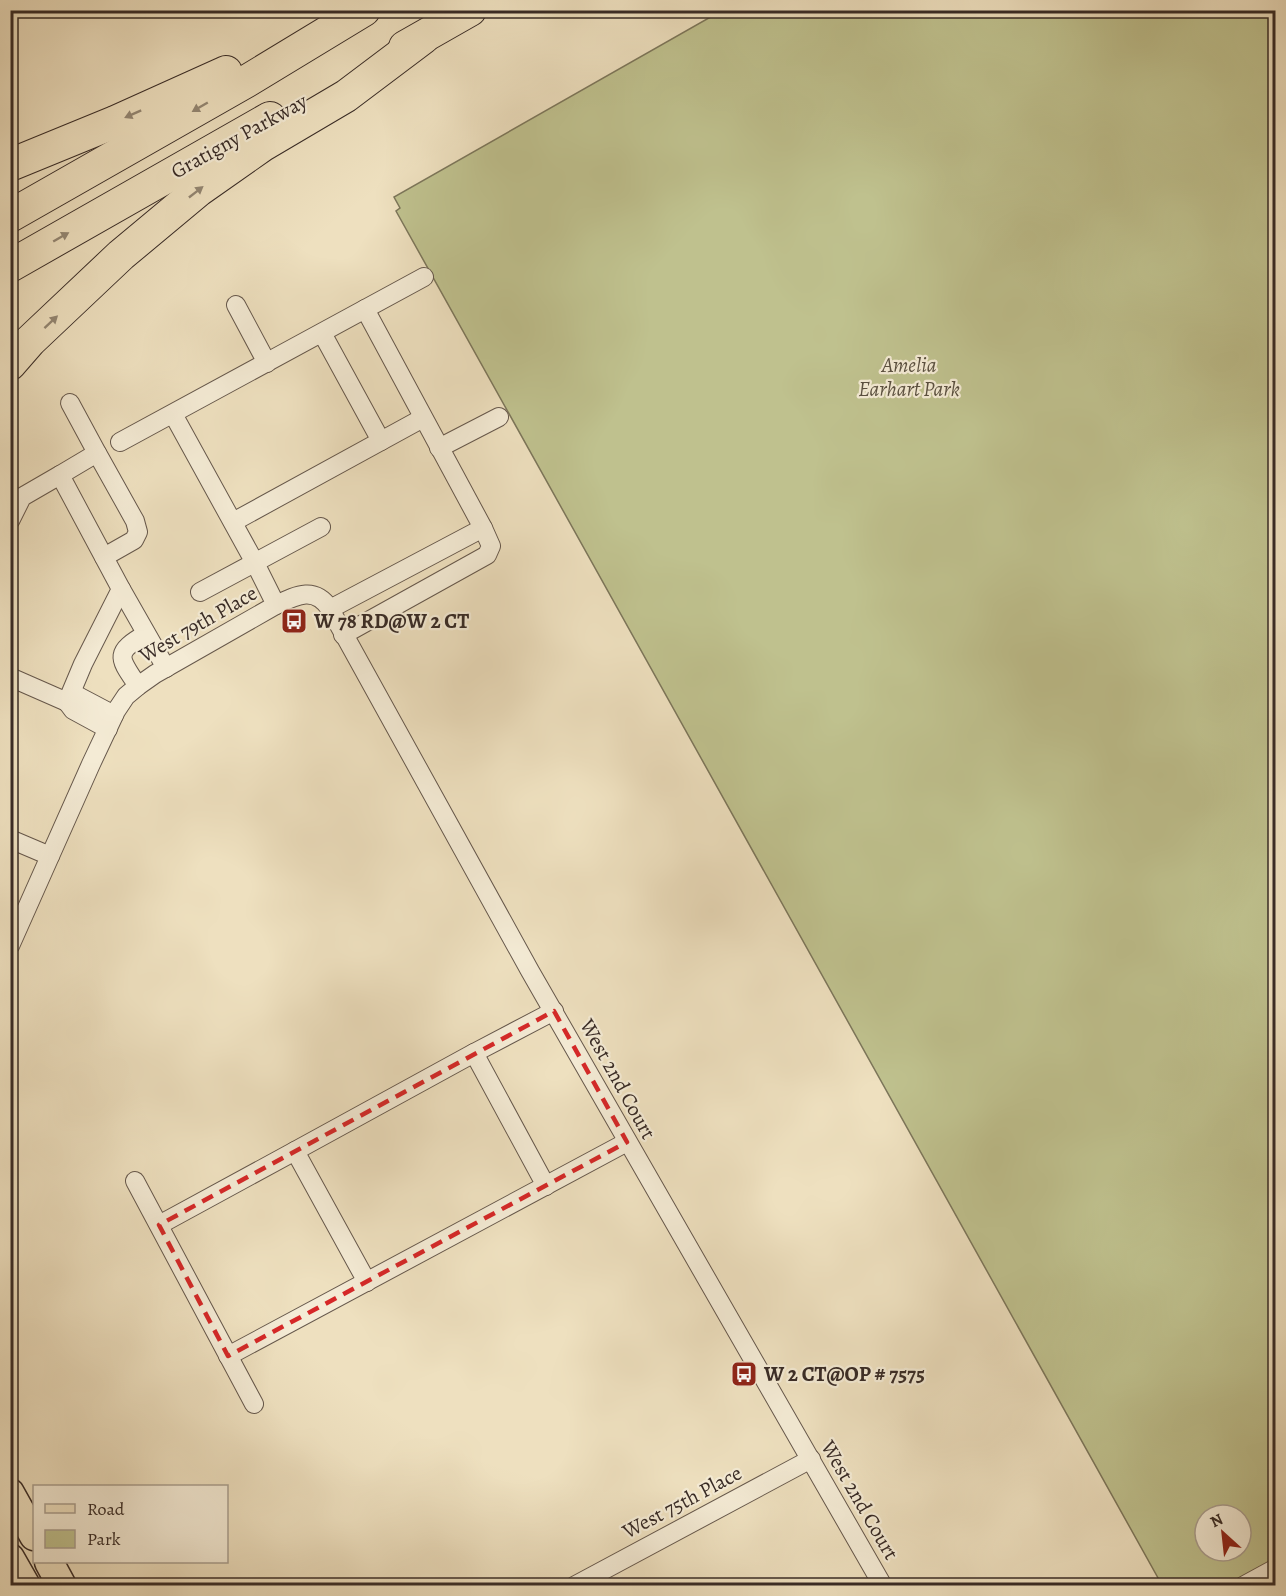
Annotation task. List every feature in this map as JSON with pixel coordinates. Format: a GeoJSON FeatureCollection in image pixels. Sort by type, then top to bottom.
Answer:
{"type":"FeatureCollection","features":[{"type":"Feature","properties":{"kind":"highway","name":"Gratigny Parkway"},"geometry":{"type":"LineString","coordinates":[[10,266],[269,119],[423,38],[470,10]]}},
{"type":"Feature","properties":{"kind":"highway","name":"Gratigny Parkway"},"geometry":{"type":"LineString","coordinates":[[10,216],[247,81],[352,17]]}},
{"type":"Feature","properties":{"kind":"highway"},"geometry":{"type":"LineString","coordinates":[[10,165],[115,122],[352,17]]}},
{"type":"Feature","properties":{"kind":"highway"},"geometry":{"type":"LineString","coordinates":[[10,364],[30,341],[121,255],[199,190],[263,145],[346,96],[423,38]]}},
{"type":"Feature","properties":{"kind":"main road"},"geometry":{"type":"LineString","coordinates":[[10,1493],[33,1534]]}},
{"type":"Feature","properties":{"kind":"main road"},"geometry":{"type":"LineString","coordinates":[[10,1558],[26,1586]]}},
{"type":"Feature","properties":{"kind":"main road"},"geometry":{"type":"LineString","coordinates":[[50,1563],[62,1586]]}},
{"type":"Feature","properties":{"kind":"street"},"geometry":{"type":"LineString","coordinates":[[120,442],[424,277]]}},
{"type":"Feature","properties":{"kind":"street"},"geometry":{"type":"LineString","coordinates":[[236,305],[267,363]]}},
{"type":"Feature","properties":{"kind":"street"},"geometry":{"type":"LineString","coordinates":[[343,635],[486,555],[491,546],[365,309]]}},
{"type":"Feature","properties":{"kind":"street"},"geometry":{"type":"LineString","coordinates":[[322,333],[381,441]]}},
{"type":"Feature","properties":{"kind":"street"},"geometry":{"type":"LineString","coordinates":[[70,403],[135,522],[138,532],[134,540],[104,557]]}},
{"type":"Feature","properties":{"kind":"street"},"geometry":{"type":"LineString","coordinates":[[173,414],[276,604]]}},
{"type":"Feature","properties":{"kind":"street"},"geometry":{"type":"LineString","coordinates":[[439,448],[499,417]]}},
{"type":"Feature","properties":{"kind":"street"},"geometry":{"type":"LineString","coordinates":[[233,522],[423,418]]}},
{"type":"Feature","properties":{"kind":"street"},"geometry":{"type":"LineString","coordinates":[[10,521],[22,497],[97,453]]}},
{"type":"Feature","properties":{"kind":"street"},"geometry":{"type":"LineString","coordinates":[[60,475],[166,668]]}},
{"type":"Feature","properties":{"kind":"street"},"geometry":{"type":"LineString","coordinates":[[200,592],[321,527]]}},
{"type":"Feature","properties":{"kind":"street"},"geometry":{"type":"LineString","coordinates":[[330,609],[483,528]]}},
{"type":"Feature","properties":{"kind":"street"},"geometry":{"type":"LineString","coordinates":[[67,702],[83,664],[121,589]]}},
{"type":"Feature","properties":{"kind":"street"},"geometry":{"type":"LineString","coordinates":[[367,589],[382,615]]}},
{"type":"Feature","properties":{"kind":"street","name":"West 79th Place"},"geometry":{"type":"LineString","coordinates":[[10,946],[91,764],[126,696],[166,668],[276,604],[304,594],[315,595]]}},
{"type":"Feature","properties":{"kind":"street","name":"West 2nd Court"},"geometry":{"type":"LineString","coordinates":[[315,595],[321,598],[330,609],[530,971],[883,1586]]}},
{"type":"Feature","properties":{"kind":"street"},"geometry":{"type":"LineString","coordinates":[[138,686],[121,660],[128,646],[146,634]]}},
{"type":"Feature","properties":{"kind":"street"},"geometry":{"type":"LineString","coordinates":[[10,678],[67,702],[73,710],[113,719]]}},
{"type":"Feature","properties":{"kind":"street"},"geometry":{"type":"LineString","coordinates":[[10,838],[50,856]]}},
{"type":"Feature","properties":{"kind":"street"},"geometry":{"type":"LineString","coordinates":[[159,1225],[554,1011]]}},
{"type":"Feature","properties":{"kind":"street"},"geometry":{"type":"LineString","coordinates":[[474,1053],[546,1186]]}},
{"type":"Feature","properties":{"kind":"street"},"geometry":{"type":"LineString","coordinates":[[228,1356],[627,1142]]}},
{"type":"Feature","properties":{"kind":"street"},"geometry":{"type":"LineString","coordinates":[[295,1151],[367,1282]]}},
{"type":"Feature","properties":{"kind":"street"},"geometry":{"type":"LineString","coordinates":[[135,1181],[254,1404]]}},
{"type":"Feature","properties":{"kind":"street","name":"West 75th Place"},"geometry":{"type":"LineString","coordinates":[[574,1586],[811,1459]]}},
{"type":"Feature","properties":{"kind":"street"},"geometry":{"type":"LineString","coordinates":[[1243,1586],[1275,1568]]}},
{"type":"Feature","properties":{"kind":"highlighted area"},"geometry":{"type":"Polygon","coordinates":[[[554,1011],[627,1142],[228,1356],[159,1225],[554,1011]]]}},
{"type":"Feature","properties":{"kind":"green space","name":"Amelia Earhart Park"},"geometry":{"type":"Polygon","coordinates":[[[721,11],[1275,11],[1275,1585],[1162,1585],[396,211],[400,208],[394,197],[721,11]]]}},
{"type":"Feature","properties":{"kind":"place","name":"W 78 RD@W 2 CT"},"geometry":{"type":"Point","coordinates":[294,621]}},
{"type":"Feature","properties":{"kind":"place","name":"W 2 CT@OP # 7575"},"geometry":{"type":"Point","coordinates":[744,1374]}}]}
